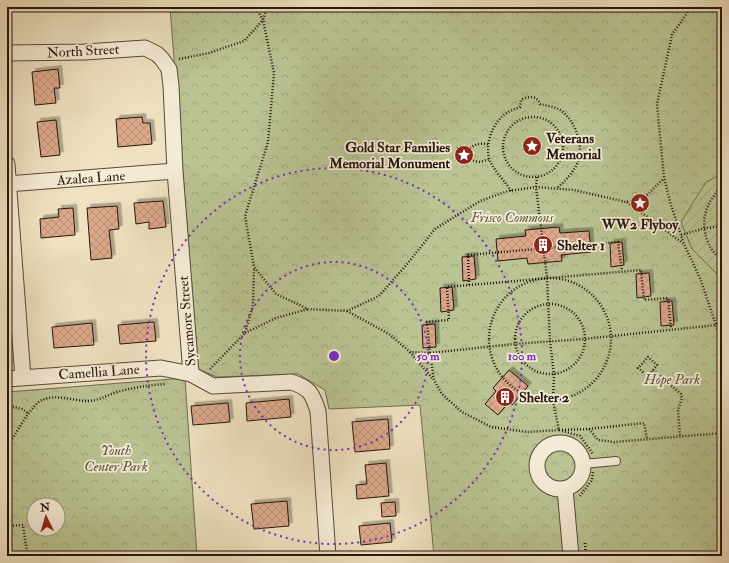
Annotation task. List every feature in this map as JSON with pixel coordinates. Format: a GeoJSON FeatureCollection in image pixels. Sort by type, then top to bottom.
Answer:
{"type":"FeatureCollection","features":[{"type":"Feature","properties":{"kind":"street","name":"North Street"},"geometry":{"type":"LineString","coordinates":[[7,53],[86,52],[145,48],[157,54],[169,69]]}},
{"type":"Feature","properties":{"kind":"street","name":"Sycamore Street"},"geometry":{"type":"LineString","coordinates":[[169,69],[175,171],[191,374],[213,386],[291,382],[298,384],[312,393],[318,411],[328,556]]}},
{"type":"Feature","properties":{"kind":"street"},"geometry":{"type":"LineString","coordinates":[[7,164],[23,378]]}},
{"type":"Feature","properties":{"kind":"street","name":"Azalea Lane"},"geometry":{"type":"LineString","coordinates":[[8,184],[175,171]]}},
{"type":"Feature","properties":{"kind":"street","name":"Camellia Lane"},"geometry":{"type":"LineString","coordinates":[[7,379],[161,368],[191,374]]}},
{"type":"Feature","properties":{"kind":"street"},"geometry":{"type":"LineString","coordinates":[[558,443],[569,445],[589,463],[579,479],[565,489],[548,486],[540,478],[536,467],[539,455],[542,451],[547,447],[558,443]]}},
{"type":"Feature","properties":{"kind":"street"},"geometry":{"type":"LineString","coordinates":[[565,489],[571,556]]}},
{"type":"Feature","properties":{"kind":"lane"},"geometry":{"type":"LineString","coordinates":[[589,463],[616,461]]}},
{"type":"Feature","properties":{"kind":"path"},"geometry":{"type":"LineString","coordinates":[[256,7],[263,20],[274,73],[268,142],[245,216],[254,267],[276,294],[308,309]]}},
{"type":"Feature","properties":{"kind":"path"},"geometry":{"type":"LineString","coordinates":[[169,69],[179,59],[209,53],[244,41],[263,20],[267,7]]}},
{"type":"Feature","properties":{"kind":"path"},"geometry":{"type":"LineString","coordinates":[[690,7],[672,35],[657,104],[664,178],[671,205],[684,244],[700,278],[722,347]]}},
{"type":"Feature","properties":{"kind":"path"},"geometry":{"type":"LineString","coordinates":[[511,191],[504,183],[490,159],[488,144],[499,119],[509,111],[520,107],[520,100],[527,96],[534,97],[539,100],[540,104],[551,106],[563,112],[572,124],[579,138],[577,163],[569,176],[557,189]]}},
{"type":"Feature","properties":{"kind":"path"},"geometry":{"type":"LineString","coordinates":[[531,117],[542,118],[551,123],[559,130],[563,140],[562,156],[556,167],[548,173],[537,177],[526,176],[517,172],[512,168],[506,159],[503,150],[504,139],[510,128],[518,121],[531,117]]}},
{"type":"Feature","properties":{"kind":"path"},"geometry":{"type":"LineString","coordinates":[[468,150],[473,145],[480,143],[488,144]]}},
{"type":"Feature","properties":{"kind":"path"},"geometry":{"type":"LineString","coordinates":[[470,160],[471,154],[468,147],[462,146],[458,148],[456,156],[459,161],[465,163],[470,160],[480,162],[490,159]]}},
{"type":"Feature","properties":{"kind":"path"},"geometry":{"type":"LineString","coordinates":[[537,177],[536,187],[547,277],[550,341],[554,375],[553,401],[559,430]]}},
{"type":"Feature","properties":{"kind":"path"},"geometry":{"type":"LineString","coordinates":[[626,202],[645,197],[664,178]]}},
{"type":"Feature","properties":{"kind":"path"},"geometry":{"type":"LineString","coordinates":[[347,311],[379,296],[435,229],[480,201],[511,191],[536,187],[574,190],[626,202],[684,244]]}},
{"type":"Feature","properties":{"kind":"path"},"geometry":{"type":"LineString","coordinates":[[722,187],[719,188],[708,205],[705,216],[705,228],[708,244],[718,257],[722,259]]}},
{"type":"Feature","properties":{"kind":"path"},"geometry":{"type":"LineString","coordinates":[[681,234],[705,228],[722,226]]}},
{"type":"Feature","properties":{"kind":"path"},"geometry":{"type":"LineString","coordinates":[[469,285],[468,255],[543,248],[618,242],[622,271]]}},
{"type":"Feature","properties":{"kind":"path"},"geometry":{"type":"LineString","coordinates":[[434,380],[427,322],[450,320],[447,287],[547,277],[641,270],[644,300],[668,298],[671,329]]}},
{"type":"Feature","properties":{"kind":"path"},"geometry":{"type":"LineString","coordinates":[[547,277],[558,278],[579,284],[601,304],[608,315],[612,335],[612,348],[605,369],[584,391],[574,396],[553,401],[541,400],[520,393],[500,376],[488,346],[493,316],[511,291],[526,282],[547,277]]}},
{"type":"Feature","properties":{"kind":"path"},"geometry":{"type":"LineString","coordinates":[[548,303],[565,306],[575,313],[584,328],[584,339],[582,356],[574,366],[566,371],[554,375],[539,374],[528,368],[518,356],[514,344],[516,326],[523,315],[535,306],[548,303]]}},
{"type":"Feature","properties":{"kind":"path"},"geometry":{"type":"LineString","coordinates":[[245,333],[276,318],[308,309],[347,311],[389,334],[410,352],[434,380],[442,394],[462,412],[491,427],[527,432],[589,429],[644,423],[647,439]]}},
{"type":"Feature","properties":{"kind":"path"},"geometry":{"type":"LineString","coordinates":[[410,352],[430,353],[488,346],[584,339],[716,325],[722,321]]}},
{"type":"Feature","properties":{"kind":"path"},"geometry":{"type":"LineString","coordinates":[[648,357],[657,365],[653,370],[648,376],[638,368],[648,357]]}},
{"type":"Feature","properties":{"kind":"path"},"geometry":{"type":"LineString","coordinates":[[653,370],[682,394],[678,410],[680,436]]}},
{"type":"Feature","properties":{"kind":"path"},"geometry":{"type":"LineString","coordinates":[[7,405],[22,409],[29,414]]}},
{"type":"Feature","properties":{"kind":"path"},"geometry":{"type":"LineString","coordinates":[[589,429],[598,440],[614,442],[722,433]]}},
{"type":"Feature","properties":{"kind":"path"},"geometry":{"type":"LineString","coordinates":[[559,430],[580,436],[591,451],[589,463],[592,480],[580,495],[580,502]]}},
{"type":"Feature","properties":{"kind":"path"},"geometry":{"type":"LineString","coordinates":[[7,526],[23,525],[27,553],[29,556]]}},
{"type":"Feature","properties":{"kind":"path"},"geometry":{"type":"LineString","coordinates":[[585,541],[586,556]]}},
{"type":"Feature","properties":{"kind":"green space","name":"Frisco Commons"},"geometry":{"type":"Polygon","coordinates":[[[170,7],[722,7],[722,556],[434,556],[420,405],[329,409],[325,390],[298,374],[217,377],[198,369],[170,7]]]}},
{"type":"Feature","properties":{"kind":"green space"},"geometry":{"type":"Polygon","coordinates":[[[722,174],[722,277],[719,276],[692,249],[681,222],[706,182],[722,174]]]}},
{"type":"Feature","properties":{"kind":"green space","name":"Youth Center Park"},"geometry":{"type":"Polygon","coordinates":[[[185,378],[197,556],[7,556],[7,392],[185,378]]]}},
{"type":"Feature","properties":{"kind":"building"},"geometry":{"type":"Polygon","coordinates":[[[58,69],[60,88],[54,88],[56,103],[35,105],[32,72],[58,69]]]}},
{"type":"Feature","properties":{"kind":"building"},"geometry":{"type":"Polygon","coordinates":[[[142,117],[143,123],[150,123],[152,144],[118,147],[116,119],[142,117]]]}},
{"type":"Feature","properties":{"kind":"building"},"geometry":{"type":"Polygon","coordinates":[[[56,120],[60,155],[41,157],[37,122],[56,120]]]}},
{"type":"Feature","properties":{"kind":"building"},"geometry":{"type":"Polygon","coordinates":[[[163,201],[166,227],[149,229],[149,222],[136,224],[134,203],[163,201]]]}},
{"type":"Feature","properties":{"kind":"building"},"geometry":{"type":"Polygon","coordinates":[[[117,206],[119,229],[109,230],[112,258],[91,260],[87,208],[117,206]]]}},
{"type":"Feature","properties":{"kind":"building"},"geometry":{"type":"Polygon","coordinates":[[[73,208],[75,235],[41,238],[40,219],[59,217],[58,209],[73,208]]]}},
{"type":"Feature","properties":{"kind":"building","name":"Shelter 1"},"geometry":{"type":"Polygon","coordinates":[[[559,227],[560,233],[589,231],[591,252],[561,255],[562,261],[528,264],[527,258],[498,261],[496,239],[526,236],[525,230],[559,227]]]}},
{"type":"Feature","properties":{"kind":"building"},"geometry":{"type":"Polygon","coordinates":[[[622,242],[624,265],[611,267],[610,243],[622,242]]]}},
{"type":"Feature","properties":{"kind":"building"},"geometry":{"type":"Polygon","coordinates":[[[474,256],[476,279],[463,281],[462,257],[474,256]]]}},
{"type":"Feature","properties":{"kind":"building"},"geometry":{"type":"Polygon","coordinates":[[[649,273],[651,296],[637,298],[636,274],[649,273]]]}},
{"type":"Feature","properties":{"kind":"building"},"geometry":{"type":"Polygon","coordinates":[[[452,287],[454,310],[441,312],[440,288],[452,287]]]}},
{"type":"Feature","properties":{"kind":"building"},"geometry":{"type":"Polygon","coordinates":[[[672,301],[674,325],[661,326],[660,302],[672,301]]]}},
{"type":"Feature","properties":{"kind":"building"},"geometry":{"type":"Polygon","coordinates":[[[154,322],[156,341],[120,344],[118,325],[154,322]]]}},
{"type":"Feature","properties":{"kind":"building"},"geometry":{"type":"Polygon","coordinates":[[[92,323],[94,345],[54,348],[52,327],[92,323]]]}},
{"type":"Feature","properties":{"kind":"building"},"geometry":{"type":"Polygon","coordinates":[[[435,324],[436,347],[423,348],[422,325],[435,324]]]}},
{"type":"Feature","properties":{"kind":"building","name":"Shelter 2"},"geometry":{"type":"Polygon","coordinates":[[[509,370],[528,386],[512,405],[509,402],[498,415],[485,404],[496,391],[493,388],[509,370]]]}},
{"type":"Feature","properties":{"kind":"building"},"geometry":{"type":"Polygon","coordinates":[[[289,399],[291,417],[247,421],[246,403],[289,399]]]}},
{"type":"Feature","properties":{"kind":"building"},"geometry":{"type":"Polygon","coordinates":[[[228,403],[230,422],[193,425],[191,406],[228,403]]]}},
{"type":"Feature","properties":{"kind":"building"},"geometry":{"type":"Polygon","coordinates":[[[388,419],[390,449],[355,452],[352,422],[388,419]]]}},
{"type":"Feature","properties":{"kind":"building"},"geometry":{"type":"Polygon","coordinates":[[[386,463],[389,496],[357,499],[356,485],[367,484],[365,465],[386,463]]]}},
{"type":"Feature","properties":{"kind":"building"},"geometry":{"type":"Polygon","coordinates":[[[287,501],[289,526],[254,529],[251,504],[287,501]]]}},
{"type":"Feature","properties":{"kind":"building"},"geometry":{"type":"Polygon","coordinates":[[[395,502],[396,516],[382,517],[381,503],[395,502]]]}},
{"type":"Feature","properties":{"kind":"building"},"geometry":{"type":"Polygon","coordinates":[[[390,523],[392,542],[361,545],[359,526],[390,523]]]}},
{"type":"Feature","properties":{"kind":"place","name":"Veterans Memorial"},"geometry":{"type":"Point","coordinates":[532,146]}},
{"type":"Feature","properties":{"kind":"place","name":"Gold Star Families Memorial Monument"},"geometry":{"type":"Point","coordinates":[464,155]}},
{"type":"Feature","properties":{"kind":"place","name":"WW2 Flyboy"},"geometry":{"type":"Point","coordinates":[640,203]}},
{"type":"Feature","properties":{"kind":"place","name":"Shelter 1"},"geometry":{"type":"Point","coordinates":[543,245]}},
{"type":"Feature","properties":{"kind":"place","name":"Shelter 2"},"geometry":{"type":"Point","coordinates":[505,397]}},
{"type":"Feature","properties":{"kind":"park label","name":"Hope Park"},"geometry":{"type":"Point","coordinates":[672,379]}}]}
